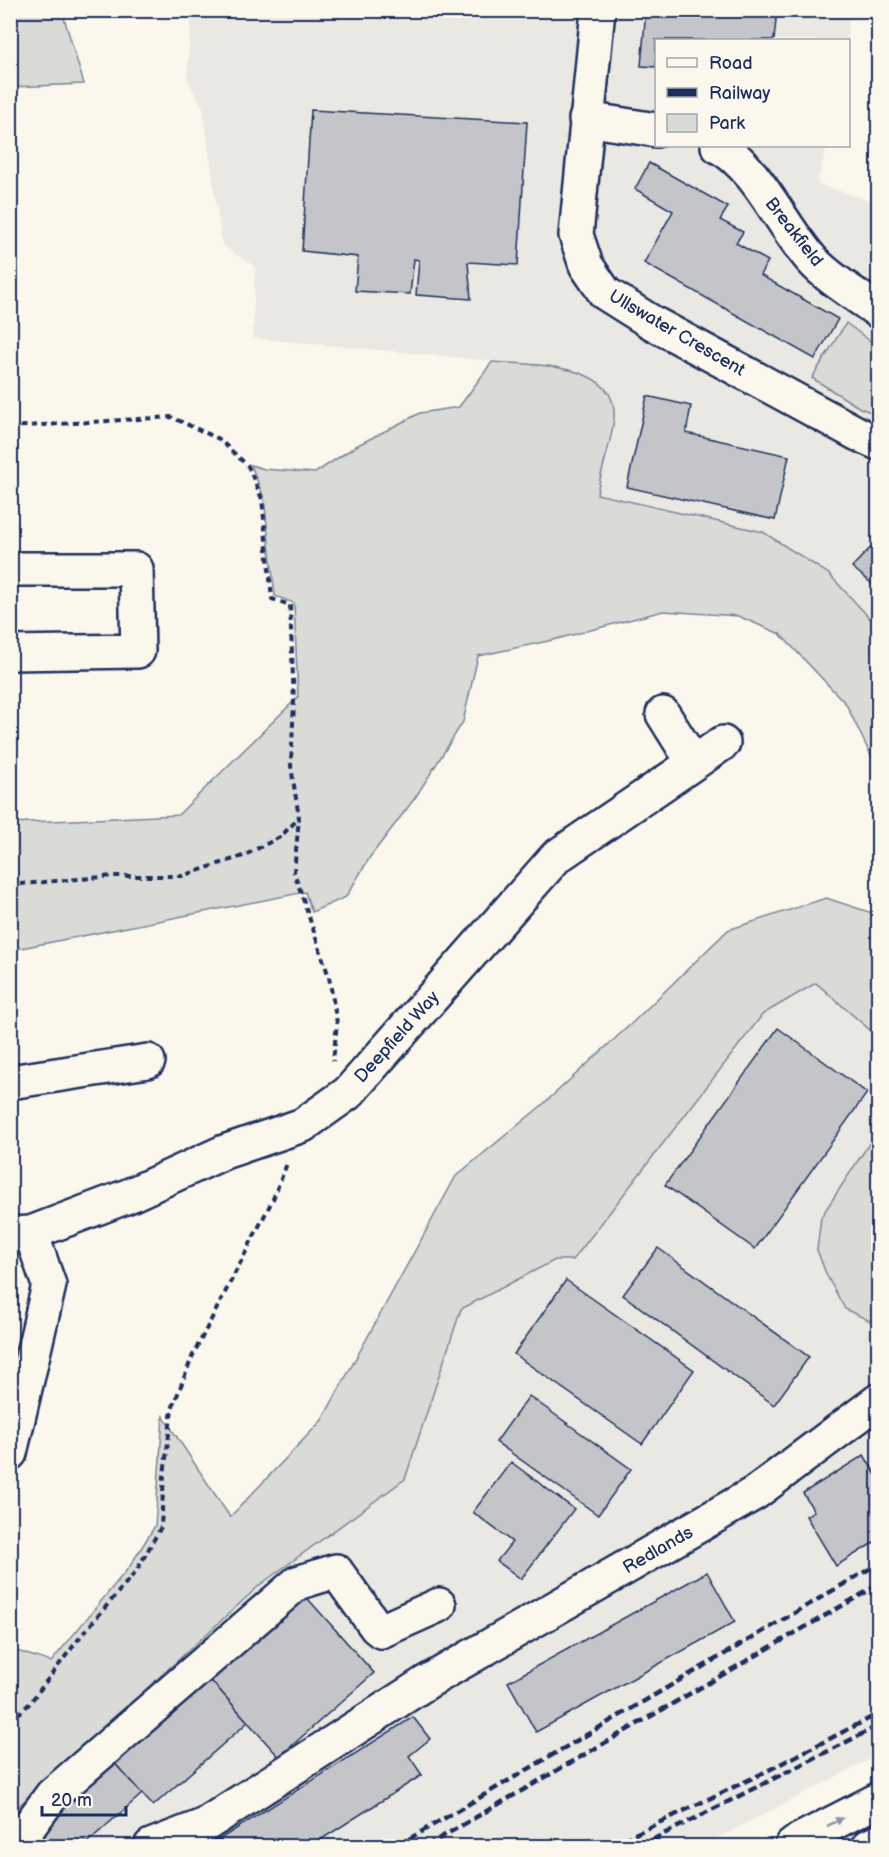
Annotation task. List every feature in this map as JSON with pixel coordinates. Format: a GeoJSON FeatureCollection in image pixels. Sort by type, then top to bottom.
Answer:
{"type":"FeatureCollection","features":[{"type":"Feature","properties":{"kind":"main road","name":"Ullswater Crescent"},"geometry":{"type":"LineString","coordinates":[[597,10],[576,235],[586,265],[605,293],[651,322],[858,434],[879,442]]}},
{"type":"Feature","properties":{"kind":"main road"},"geometry":{"type":"LineString","coordinates":[[586,119],[655,130]]}},
{"type":"Feature","properties":{"kind":"main road","name":"Breakfield"},"geometry":{"type":"LineString","coordinates":[[720,147],[736,158],[750,173],[814,262],[879,311]]}},
{"type":"Feature","properties":{"kind":"main road"},"geometry":{"type":"LineString","coordinates":[[10,569],[136,569],[138,651],[10,653]]}},
{"type":"Feature","properties":{"kind":"main road"},"geometry":{"type":"LineString","coordinates":[[663,714],[693,762]]}},
{"type":"Feature","properties":{"kind":"main road","name":"Deepfield Way"},"geometry":{"type":"LineString","coordinates":[[21,1234],[128,1196],[224,1152],[303,1125],[348,1093],[556,857],[723,743]]}},
{"type":"Feature","properties":{"kind":"main road"},"geometry":{"type":"LineString","coordinates":[[10,1082],[148,1061]]}},
{"type":"Feature","properties":{"kind":"main road"},"geometry":{"type":"LineString","coordinates":[[10,1453],[49,1286],[21,1234]]}},
{"type":"Feature","properties":{"kind":"main road","name":"Redlands"},"geometry":{"type":"LineString","coordinates":[[151,1846],[202,1826],[427,1682],[755,1493],[879,1401]]}},
{"type":"Feature","properties":{"kind":"main road"},"geometry":{"type":"LineString","coordinates":[[22,1846],[19,1840],[52,1795],[297,1583],[336,1571],[381,1631],[439,1605]]}},
{"type":"Feature","properties":{"kind":"main road"},"geometry":{"type":"LineString","coordinates":[[792,1846],[879,1800]]}},
{"type":"Feature","properties":{"kind":"main road"},"geometry":{"type":"LineString","coordinates":[[869,1846],[879,1842]]}},
{"type":"Feature","properties":{"kind":"path"},"geometry":{"type":"LineString","coordinates":[[10,427],[171,417],[219,439],[248,466],[262,499],[272,599],[290,605],[294,702],[291,766],[299,818],[294,872],[329,977],[337,1023],[334,1059],[330,1069]]}},
{"type":"Feature","properties":{"kind":"path"},"geometry":{"type":"LineString","coordinates":[[10,887],[21,884],[114,876],[182,876],[243,856],[280,837],[299,818]]}},
{"type":"Feature","properties":{"kind":"path"},"geometry":{"type":"LineString","coordinates":[[10,1722],[29,1704],[81,1636],[137,1570],[161,1527],[164,1475],[172,1409],[192,1357],[273,1199],[303,1125]]}},
{"type":"Feature","properties":{"kind":"shaded area"},"geometry":{"type":"Polygon","coordinates":[[[192,11],[850,11],[847,39],[655,39],[655,147],[827,147],[817,184],[878,203],[878,628],[829,574],[763,532],[597,494],[614,415],[597,379],[566,368],[253,338],[255,267],[222,245],[203,108],[187,78],[192,11]]]}},
{"type":"Feature","properties":{"kind":"shaded area"},"geometry":{"type":"Polygon","coordinates":[[[816,983],[878,1037],[878,1130],[821,1217],[817,1250],[827,1276],[845,1309],[878,1323],[878,1755],[702,1846],[11,1846],[11,1813],[261,1584],[405,1479],[461,1309],[555,1260],[573,1260],[763,1014],[816,983]]]}},
{"type":"Feature","properties":{"kind":"green space"},"geometry":{"type":"Polygon","coordinates":[[[10,11],[62,11],[84,84],[11,87],[10,11]]]}},
{"type":"Feature","properties":{"kind":"green space"},"geometry":{"type":"Polygon","coordinates":[[[846,323],[878,347],[878,415],[860,408],[812,378],[846,323]]]}},
{"type":"Feature","properties":{"kind":"green space"},"geometry":{"type":"Polygon","coordinates":[[[492,362],[548,366],[568,370],[587,376],[602,385],[611,399],[614,417],[597,494],[763,532],[829,574],[878,627],[878,783],[874,762],[846,704],[780,634],[738,616],[663,611],[553,640],[478,656],[463,722],[415,798],[370,857],[346,897],[312,912],[305,892],[11,950],[11,823],[178,815],[298,697],[294,603],[275,596],[264,498],[251,465],[264,469],[315,473],[356,446],[420,413],[459,407],[492,362]]]}},
{"type":"Feature","properties":{"kind":"green space"},"geometry":{"type":"Polygon","coordinates":[[[826,898],[875,914],[878,911],[878,1037],[816,983],[763,1014],[573,1260],[555,1260],[461,1309],[405,1479],[261,1584],[11,1813],[11,1649],[51,1662],[130,1566],[155,1526],[163,1416],[230,1517],[322,1420],[456,1176],[541,1106],[631,1024],[728,930],[826,898]]]}},
{"type":"Feature","properties":{"kind":"green space"},"geometry":{"type":"Polygon","coordinates":[[[878,1130],[878,1323],[876,1324],[845,1309],[827,1276],[817,1250],[821,1217],[878,1130]]]}},
{"type":"Feature","properties":{"kind":"building"},"geometry":{"type":"Polygon","coordinates":[[[646,10],[777,10],[774,39],[655,39],[655,67],[641,66],[646,10]]]}},
{"type":"Feature","properties":{"kind":"building"},"geometry":{"type":"Polygon","coordinates":[[[311,110],[527,122],[518,265],[468,262],[471,299],[416,295],[419,260],[414,259],[410,294],[355,291],[358,257],[302,251],[311,110]]]}},
{"type":"Feature","properties":{"kind":"building"},"geometry":{"type":"Polygon","coordinates":[[[649,163],[728,207],[720,220],[743,232],[736,243],[768,261],[760,275],[838,319],[815,359],[644,263],[673,211],[635,189],[649,163]]]}},
{"type":"Feature","properties":{"kind":"building"},"geometry":{"type":"Polygon","coordinates":[[[647,396],[691,406],[686,433],[789,456],[775,520],[627,487],[647,396]]]}},
{"type":"Feature","properties":{"kind":"building"},"geometry":{"type":"Polygon","coordinates":[[[878,540],[878,589],[852,567],[878,540]]]}},
{"type":"Feature","properties":{"kind":"building"},"geometry":{"type":"Polygon","coordinates":[[[778,1028],[867,1093],[755,1249],[665,1185],[778,1028]]]}},
{"type":"Feature","properties":{"kind":"building"},"geometry":{"type":"Polygon","coordinates":[[[658,1248],[809,1357],[774,1405],[623,1295],[658,1248]]]}},
{"type":"Feature","properties":{"kind":"building"},"geometry":{"type":"Polygon","coordinates":[[[566,1280],[694,1370],[642,1444],[514,1354],[566,1280]]]}},
{"type":"Feature","properties":{"kind":"building"},"geometry":{"type":"Polygon","coordinates":[[[529,1396],[631,1469],[598,1515],[496,1442],[529,1396]]]}},
{"type":"Feature","properties":{"kind":"building"},"geometry":{"type":"Polygon","coordinates":[[[864,1455],[876,1475],[878,1473],[878,1540],[836,1566],[806,1516],[814,1511],[803,1493],[864,1455]]]}},
{"type":"Feature","properties":{"kind":"building"},"geometry":{"type":"Polygon","coordinates":[[[511,1462],[574,1509],[521,1579],[497,1561],[512,1542],[473,1512],[511,1462]]]}},
{"type":"Feature","properties":{"kind":"building"},"geometry":{"type":"Polygon","coordinates":[[[707,1572],[735,1622],[536,1732],[508,1682],[707,1572]]]}},
{"type":"Feature","properties":{"kind":"building"},"geometry":{"type":"Polygon","coordinates":[[[300,1590],[374,1673],[279,1757],[205,1674],[300,1590]]]}},
{"type":"Feature","properties":{"kind":"building"},"geometry":{"type":"Polygon","coordinates":[[[205,1674],[248,1722],[153,1806],[110,1758],[205,1674]]]}},
{"type":"Feature","properties":{"kind":"building"},"geometry":{"type":"Polygon","coordinates":[[[413,1717],[430,1739],[409,1756],[422,1775],[311,1846],[213,1846],[212,1844],[413,1717]]]}},
{"type":"Feature","properties":{"kind":"building"},"geometry":{"type":"Polygon","coordinates":[[[110,1758],[142,1794],[83,1846],[53,1846],[34,1826],[110,1758]]]}},
{"type":"Feature","properties":{"kind":"railway"},"geometry":{"type":"LineString","coordinates":[[397,1846],[878,1564]]}},
{"type":"Feature","properties":{"kind":"railway"},"geometry":{"type":"LineString","coordinates":[[426,1846],[878,1585]]}},
{"type":"Feature","properties":{"kind":"railway"},"geometry":{"type":"LineString","coordinates":[[610,1846],[761,1774],[878,1714]]}},
{"type":"Feature","properties":{"kind":"railway"},"geometry":{"type":"LineString","coordinates":[[640,1846],[878,1726]]}}]}
